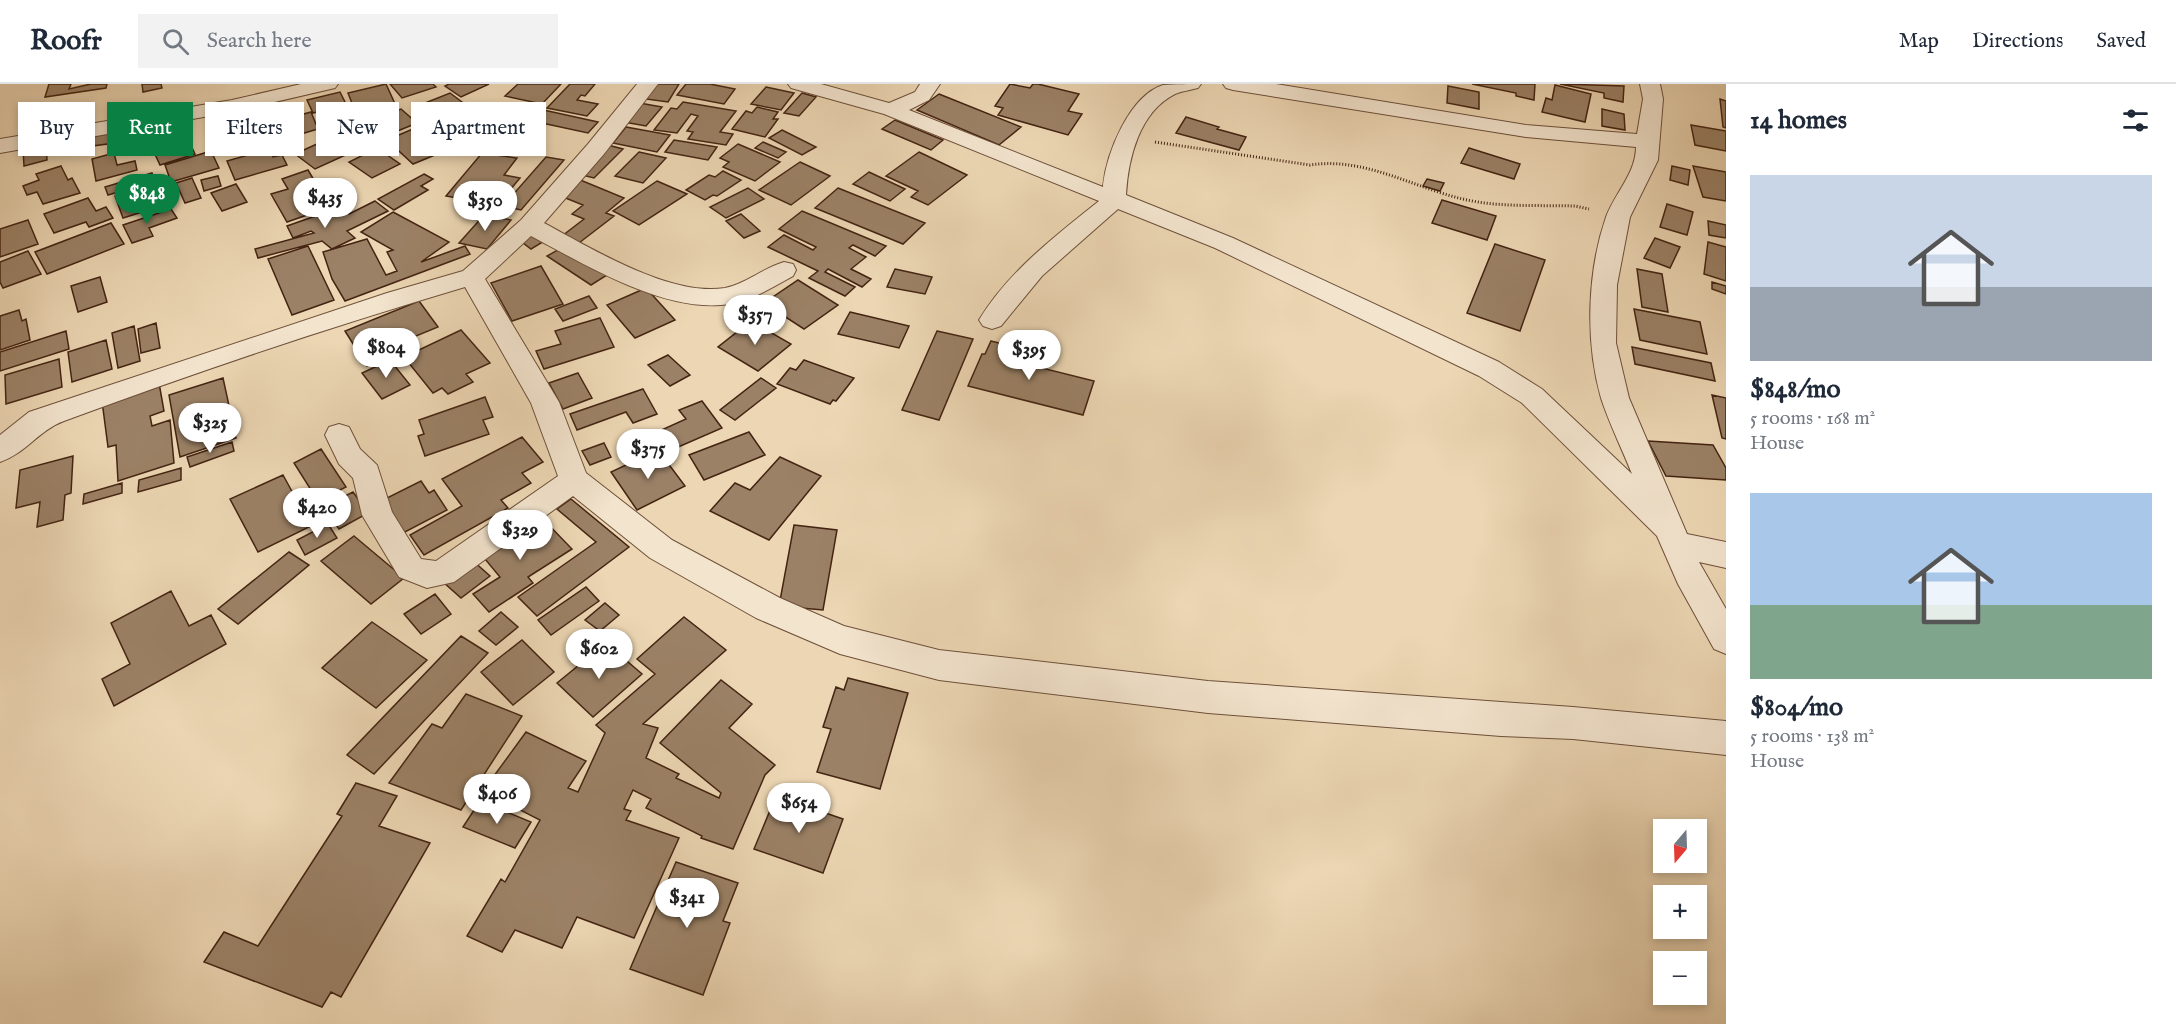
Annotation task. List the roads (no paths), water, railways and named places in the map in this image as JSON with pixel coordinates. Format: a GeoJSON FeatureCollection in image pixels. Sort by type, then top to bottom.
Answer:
{"type":"FeatureCollection","features":[{"type":"Feature","properties":{"kind":"street"},"geometry":{"type":"LineString","coordinates":[[0,146],[199,112],[328,84]]}},
{"type":"Feature","properties":{"kind":"street"},"geometry":{"type":"LineString","coordinates":[[0,451],[39,419],[112,392],[396,298],[472,277],[529,225],[596,149],[648,84]]}},
{"type":"Feature","properties":{"kind":"street"},"geometry":{"type":"LineString","coordinates":[[798,84],[891,110],[1224,243],[1488,369],[1532,396],[1672,536],[1726,555]]}},
{"type":"Feature","properties":{"kind":"street"},"geometry":{"type":"LineString","coordinates":[[891,110],[922,96],[930,84]]}},
{"type":"Feature","properties":{"kind":"street"},"geometry":{"type":"LineString","coordinates":[[992,320],[1018,285],[1034,269],[1114,201],[1116,168],[1126,138],[1151,103],[1168,90],[1191,84]]}},
{"type":"Feature","properties":{"kind":"street"},"geometry":{"type":"LineString","coordinates":[[1233,84],[1378,105],[1526,131],[1647,141]]}},
{"type":"Feature","properties":{"kind":"street"},"geometry":{"type":"LineString","coordinates":[[1650,84],[1653,99],[1647,141],[1647,160],[1618,217],[1604,285],[1603,343],[1615,398],[1672,536],[1689,575],[1726,639]]}},
{"type":"Feature","properties":{"kind":"street"},"geometry":{"type":"LineString","coordinates":[[529,225],[622,273],[702,297],[721,297],[747,290],[784,270]]}},
{"type":"Feature","properties":{"kind":"street"},"geometry":{"type":"LineString","coordinates":[[472,277],[495,321],[545,402],[574,480],[661,549],[768,608],[840,639],[939,665],[1208,697],[1501,720],[1574,723],[1726,738]]}},
{"type":"Feature","properties":{"kind":"street"},"geometry":{"type":"LineString","coordinates":[[339,435],[350,456],[367,473],[377,515],[410,568],[427,575],[443,573],[574,480]]}}]}
